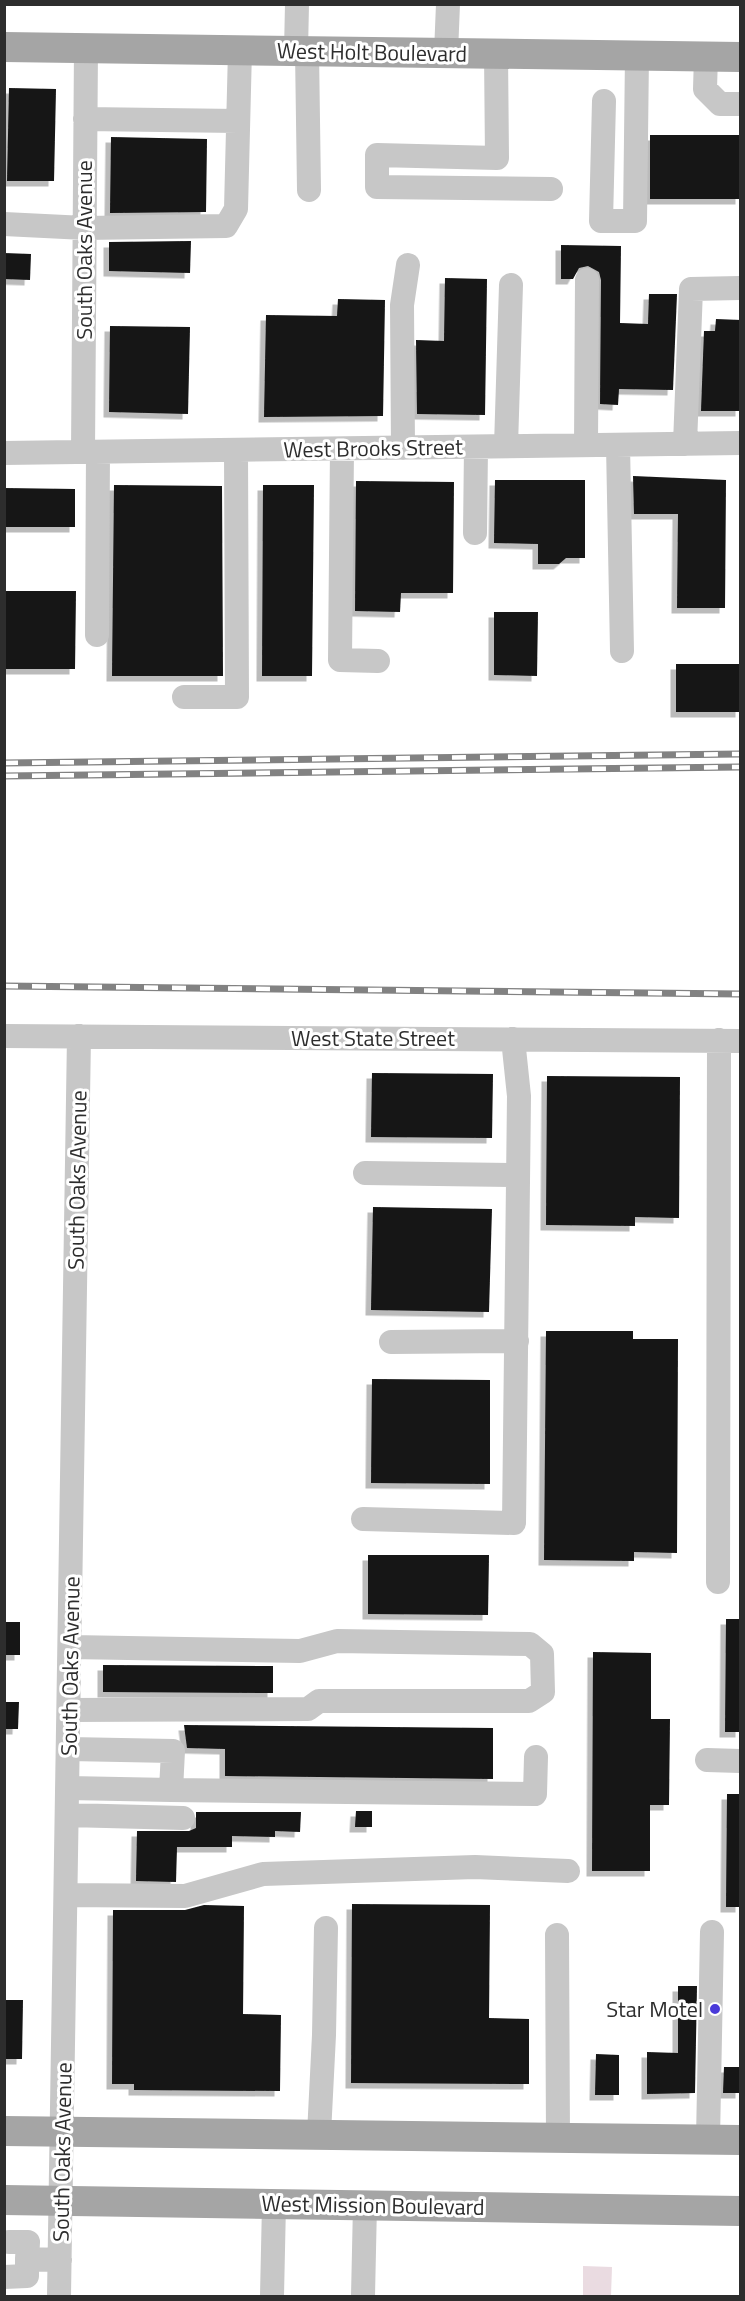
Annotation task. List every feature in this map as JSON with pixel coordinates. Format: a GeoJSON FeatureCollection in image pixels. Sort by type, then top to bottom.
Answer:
{"type":"FeatureCollection","features":[{"type":"Feature","properties":{"kind":"main road","name":"West Holt Boulevard"},"geometry":{"type":"LineString","coordinates":[[4,47],[741,57]]}},
{"type":"Feature","properties":{"kind":"main road"},"geometry":{"type":"LineString","coordinates":[[4,2131],[741,2140]]}},
{"type":"Feature","properties":{"kind":"main road","name":"West Mission Boulevard"},"geometry":{"type":"LineString","coordinates":[[4,2200],[741,2211]]}},
{"type":"Feature","properties":{"kind":"street"},"geometry":{"type":"LineString","coordinates":[[297,4],[302,51],[309,190]]}},
{"type":"Feature","properties":{"kind":"street"},"geometry":{"type":"LineString","coordinates":[[446,53],[448,4]]}},
{"type":"Feature","properties":{"kind":"street","name":"South Oaks Avenue"},"geometry":{"type":"LineString","coordinates":[[86,48],[85,228],[97,635]]}},
{"type":"Feature","properties":{"kind":"street"},"geometry":{"type":"LineString","coordinates":[[4,225],[85,228],[226,226],[236,209],[240,50]]}},
{"type":"Feature","properties":{"kind":"street"},"geometry":{"type":"LineString","coordinates":[[496,53],[497,158],[377,155],[377,187],[551,189]]}},
{"type":"Feature","properties":{"kind":"street"},"geometry":{"type":"LineString","coordinates":[[604,100],[601,220],[635,220],[637,55]]}},
{"type":"Feature","properties":{"kind":"street"},"geometry":{"type":"LineString","coordinates":[[706,56],[705,89],[720,104],[741,104]]}},
{"type":"Feature","properties":{"kind":"street"},"geometry":{"type":"LineString","coordinates":[[85,119],[238,121]]}},
{"type":"Feature","properties":{"kind":"street"},"geometry":{"type":"LineString","coordinates":[[602,168],[636,168]]}},
{"type":"Feature","properties":{"kind":"street"},"geometry":{"type":"LineString","coordinates":[[403,448],[402,305],[408,265]]}},
{"type":"Feature","properties":{"kind":"street"},"geometry":{"type":"LineString","coordinates":[[586,445],[587,280]]}},
{"type":"Feature","properties":{"kind":"street"},"geometry":{"type":"LineString","coordinates":[[506,446],[512,285]]}},
{"type":"Feature","properties":{"kind":"street"},"geometry":{"type":"LineString","coordinates":[[685,444],[691,289],[741,288]]}},
{"type":"Feature","properties":{"kind":"street","name":"West Brooks Street"},"geometry":{"type":"LineString","coordinates":[[4,453],[741,443]]}},
{"type":"Feature","properties":{"kind":"street"},"geometry":{"type":"LineString","coordinates":[[618,445],[622,651]]}},
{"type":"Feature","properties":{"kind":"street"},"geometry":{"type":"LineString","coordinates":[[475,533],[476,447]]}},
{"type":"Feature","properties":{"kind":"street"},"geometry":{"type":"LineString","coordinates":[[342,449],[340,660],[378,661]]}},
{"type":"Feature","properties":{"kind":"street"},"geometry":{"type":"LineString","coordinates":[[184,697],[237,698],[236,450]]}},
{"type":"Feature","properties":{"kind":"street","name":"West State Street"},"geometry":{"type":"LineString","coordinates":[[4,1036],[730,1040]]}},
{"type":"Feature","properties":{"kind":"street","name":"South Oaks Avenue"},"geometry":{"type":"LineString","coordinates":[[59,2296],[80,1036]]}},
{"type":"Feature","properties":{"kind":"street"},"geometry":{"type":"LineString","coordinates":[[363,1519],[514,1522],[519,1096],[513,1039]]}},
{"type":"Feature","properties":{"kind":"street"},"geometry":{"type":"LineString","coordinates":[[718,1582],[730,1040]]}},
{"type":"Feature","properties":{"kind":"street"},"geometry":{"type":"LineString","coordinates":[[365,1173],[518,1175]]}},
{"type":"Feature","properties":{"kind":"street"},"geometry":{"type":"LineString","coordinates":[[392,1342],[517,1341]]}},
{"type":"Feature","properties":{"kind":"street"},"geometry":{"type":"LineString","coordinates":[[69,1710],[308,1709],[319,1701],[528,1701],[543,1692],[542,1654],[530,1644],[337,1641],[300,1651],[70,1647]]}},
{"type":"Feature","properties":{"kind":"street"},"geometry":{"type":"LineString","coordinates":[[69,1749],[173,1751],[171,1790]]}},
{"type":"Feature","properties":{"kind":"street"},"geometry":{"type":"LineString","coordinates":[[68,1788],[535,1794],[536,1756]]}},
{"type":"Feature","properties":{"kind":"street"},"geometry":{"type":"LineString","coordinates":[[706,1760],[741,1761]]}},
{"type":"Feature","properties":{"kind":"street"},"geometry":{"type":"LineString","coordinates":[[68,1815],[183,1818]]}},
{"type":"Feature","properties":{"kind":"street"},"geometry":{"type":"LineString","coordinates":[[67,1895],[185,1896],[263,1874],[475,1867],[568,1871]]}},
{"type":"Feature","properties":{"kind":"street"},"geometry":{"type":"LineString","coordinates":[[318,2134],[326,1928]]}},
{"type":"Feature","properties":{"kind":"street"},"geometry":{"type":"LineString","coordinates":[[708,2139],[712,1932]]}},
{"type":"Feature","properties":{"kind":"street"},"geometry":{"type":"LineString","coordinates":[[558,1935],[558,2137]]}},
{"type":"Feature","properties":{"kind":"street"},"geometry":{"type":"LineString","coordinates":[[272,2296],[274,2204]]}},
{"type":"Feature","properties":{"kind":"street"},"geometry":{"type":"LineString","coordinates":[[363,2296],[365,2205]]}},
{"type":"Feature","properties":{"kind":"street"},"geometry":{"type":"LineString","coordinates":[[4,2277],[27,2277],[26,2246],[60,2260]]}},
{"type":"Feature","properties":{"kind":"shaded area"},"geometry":{"type":"Polygon","coordinates":[[[583,2266],[612,2267],[611,2296],[583,2296],[583,2266]]]}},
{"type":"Feature","properties":{"kind":"building"},"geometry":{"type":"Polygon","coordinates":[[[9,88],[56,89],[54,181],[7,181],[9,88]]]}},
{"type":"Feature","properties":{"kind":"building"},"geometry":{"type":"Polygon","coordinates":[[[650,135],[741,135],[741,199],[650,199],[650,135]]]}},
{"type":"Feature","properties":{"kind":"building"},"geometry":{"type":"Polygon","coordinates":[[[111,137],[207,139],[206,212],[110,213],[111,137]]]}},
{"type":"Feature","properties":{"kind":"building"},"geometry":{"type":"Polygon","coordinates":[[[191,241],[190,273],[109,271],[109,242],[191,241]]]}},
{"type":"Feature","properties":{"kind":"building"},"geometry":{"type":"Polygon","coordinates":[[[561,245],[621,246],[620,323],[648,324],[649,294],[677,294],[673,390],[619,389],[618,405],[600,404],[601,280],[599,272],[588,266],[579,268],[573,279],[561,279],[561,245]]]}},
{"type":"Feature","properties":{"kind":"building"},"geometry":{"type":"Polygon","coordinates":[[[4,253],[31,254],[30,280],[4,279],[4,253]]]}},
{"type":"Feature","properties":{"kind":"building"},"geometry":{"type":"Polygon","coordinates":[[[445,278],[487,279],[485,415],[417,414],[416,340],[444,341],[445,278]]]}},
{"type":"Feature","properties":{"kind":"building"},"geometry":{"type":"Polygon","coordinates":[[[338,299],[385,300],[383,416],[264,417],[266,315],[337,316],[338,299]]]}},
{"type":"Feature","properties":{"kind":"building"},"geometry":{"type":"Polygon","coordinates":[[[716,319],[741,320],[741,411],[701,411],[704,331],[715,331],[716,319]]]}},
{"type":"Feature","properties":{"kind":"building"},"geometry":{"type":"Polygon","coordinates":[[[110,326],[190,327],[188,414],[109,412],[110,326]]]}},
{"type":"Feature","properties":{"kind":"building"},"geometry":{"type":"Polygon","coordinates":[[[633,476],[726,480],[725,608],[677,608],[678,514],[634,514],[633,476]]]}},
{"type":"Feature","properties":{"kind":"building"},"geometry":{"type":"Polygon","coordinates":[[[495,480],[585,480],[585,558],[566,558],[559,564],[538,564],[538,544],[494,543],[495,480]]]}},
{"type":"Feature","properties":{"kind":"building"},"geometry":{"type":"Polygon","coordinates":[[[356,481],[454,482],[453,593],[401,593],[400,612],[355,611],[356,481]]]}},
{"type":"Feature","properties":{"kind":"building"},"geometry":{"type":"Polygon","coordinates":[[[114,485],[222,486],[223,676],[112,676],[114,485]]]}},
{"type":"Feature","properties":{"kind":"building"},"geometry":{"type":"Polygon","coordinates":[[[263,485],[314,485],[312,676],[262,676],[263,485]]]}},
{"type":"Feature","properties":{"kind":"building"},"geometry":{"type":"Polygon","coordinates":[[[4,488],[75,489],[75,527],[4,527],[4,488]]]}},
{"type":"Feature","properties":{"kind":"building"},"geometry":{"type":"Polygon","coordinates":[[[4,591],[76,591],[75,669],[4,669],[4,591]]]}},
{"type":"Feature","properties":{"kind":"building"},"geometry":{"type":"Polygon","coordinates":[[[494,612],[538,612],[537,676],[494,675],[494,612]]]}},
{"type":"Feature","properties":{"kind":"building"},"geometry":{"type":"Polygon","coordinates":[[[676,664],[741,664],[741,712],[676,712],[676,664]]]}},
{"type":"Feature","properties":{"kind":"building"},"geometry":{"type":"Polygon","coordinates":[[[372,1073],[493,1074],[492,1138],[371,1137],[372,1073]]]}},
{"type":"Feature","properties":{"kind":"building"},"geometry":{"type":"Polygon","coordinates":[[[547,1076],[680,1077],[679,1218],[635,1217],[635,1226],[546,1225],[547,1076]]]}},
{"type":"Feature","properties":{"kind":"building"},"geometry":{"type":"Polygon","coordinates":[[[373,1207],[492,1209],[489,1312],[371,1310],[373,1207]]]}},
{"type":"Feature","properties":{"kind":"building"},"geometry":{"type":"Polygon","coordinates":[[[546,1331],[633,1331],[633,1339],[678,1339],[677,1553],[634,1552],[634,1561],[544,1560],[546,1331]]]}},
{"type":"Feature","properties":{"kind":"building"},"geometry":{"type":"Polygon","coordinates":[[[372,1379],[490,1380],[490,1484],[371,1483],[372,1379]]]}},
{"type":"Feature","properties":{"kind":"building"},"geometry":{"type":"Polygon","coordinates":[[[368,1555],[489,1555],[488,1615],[368,1614],[368,1555]]]}},
{"type":"Feature","properties":{"kind":"building"},"geometry":{"type":"Polygon","coordinates":[[[726,1619],[741,1619],[741,1732],[725,1732],[726,1619]]]}},
{"type":"Feature","properties":{"kind":"building"},"geometry":{"type":"Polygon","coordinates":[[[4,1622],[20,1622],[20,1655],[4,1655],[4,1622]]]}},
{"type":"Feature","properties":{"kind":"building"},"geometry":{"type":"Polygon","coordinates":[[[593,1652],[651,1653],[651,1719],[670,1719],[669,1805],[650,1805],[650,1871],[592,1871],[593,1652]]]}},
{"type":"Feature","properties":{"kind":"building"},"geometry":{"type":"Polygon","coordinates":[[[103,1665],[273,1666],[273,1693],[103,1692],[103,1665]]]}},
{"type":"Feature","properties":{"kind":"building"},"geometry":{"type":"Polygon","coordinates":[[[4,1702],[19,1702],[18,1729],[4,1729],[4,1702]]]}},
{"type":"Feature","properties":{"kind":"building"},"geometry":{"type":"Polygon","coordinates":[[[184,1725],[493,1728],[493,1779],[225,1776],[225,1749],[187,1748],[184,1725]]]}},
{"type":"Feature","properties":{"kind":"building"},"geometry":{"type":"Polygon","coordinates":[[[727,1794],[741,1794],[741,1907],[726,1907],[727,1794]]]}},
{"type":"Feature","properties":{"kind":"building"},"geometry":{"type":"Polygon","coordinates":[[[356,1811],[372,1811],[372,1827],[355,1827],[356,1811]]]}},
{"type":"Feature","properties":{"kind":"building"},"geometry":{"type":"Polygon","coordinates":[[[196,1812],[301,1812],[300,1832],[275,1831],[275,1837],[232,1836],[232,1847],[177,1847],[176,1882],[136,1881],[137,1831],[189,1831],[196,1828],[196,1812]]]}},
{"type":"Feature","properties":{"kind":"building"},"geometry":{"type":"Polygon","coordinates":[[[352,1904],[490,1905],[489,2018],[529,2019],[529,2084],[351,2083],[352,1904]]]}},
{"type":"Feature","properties":{"kind":"building"},"geometry":{"type":"Polygon","coordinates":[[[204,1905],[244,1906],[243,2014],[281,2015],[280,2091],[134,2090],[134,2084],[112,2084],[113,1910],[185,1910],[204,1905]]]}},
{"type":"Feature","properties":{"kind":"building"},"geometry":{"type":"Polygon","coordinates":[[[678,1986],[697,1986],[695,2093],[647,2094],[647,2052],[678,2053],[678,1986]]]}},
{"type":"Feature","properties":{"kind":"building"},"geometry":{"type":"Polygon","coordinates":[[[4,2000],[23,2000],[22,2059],[4,2059],[4,2000]]]}},
{"type":"Feature","properties":{"kind":"building"},"geometry":{"type":"Polygon","coordinates":[[[596,2054],[619,2055],[619,2095],[595,2095],[596,2054]]]}},
{"type":"Feature","properties":{"kind":"building"},"geometry":{"type":"Polygon","coordinates":[[[724,2067],[741,2067],[741,2093],[723,2093],[724,2067]]]}},
{"type":"Feature","properties":{"kind":"railway"},"geometry":{"type":"LineString","coordinates":[[4,763],[740,754]]}},
{"type":"Feature","properties":{"kind":"railway"},"geometry":{"type":"LineString","coordinates":[[4,776],[740,767]]}},
{"type":"Feature","properties":{"kind":"railway"},"geometry":{"type":"LineString","coordinates":[[4,986],[740,994]]}},
{"type":"Feature","properties":{"kind":"place","name":"Star Motel"},"geometry":{"type":"Point","coordinates":[715,2009]}}]}
